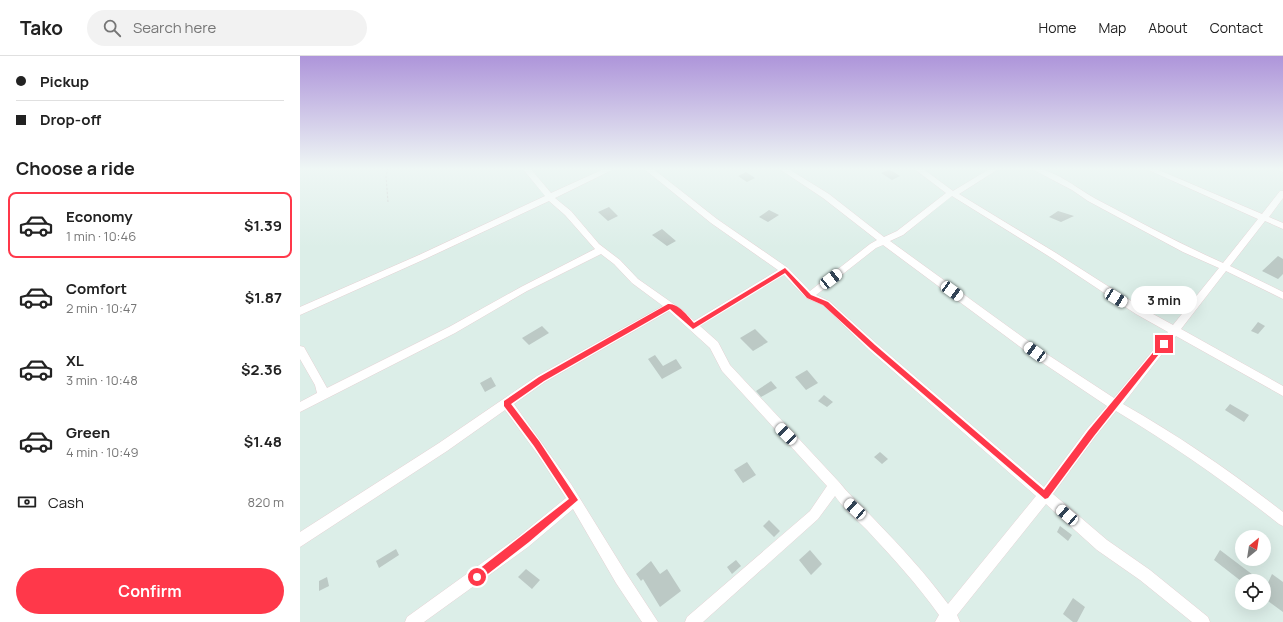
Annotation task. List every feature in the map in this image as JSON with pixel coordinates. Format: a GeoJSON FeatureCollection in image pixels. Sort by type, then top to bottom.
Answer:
{"type":"FeatureCollection","features":[{"type":"Feature","properties":{"kind":"street"},"geometry":{"type":"LineString","coordinates":[[548,194],[568,213],[589,238],[635,281],[682,314],[711,342],[726,368],[835,486],[845,500],[870,524],[924,582],[948,620],[1045,496],[1091,433],[1115,405],[1282,194]]}},
{"type":"Feature","properties":{"kind":"street"},"geometry":{"type":"LineString","coordinates":[[300,311],[558,194]]}},
{"type":"Feature","properties":{"kind":"street"},"geometry":{"type":"LineString","coordinates":[[680,194],[714,221],[785,270],[809,296],[826,303],[873,347],[1102,545],[1145,575],[1203,622]]}},
{"type":"Feature","properties":{"kind":"street"},"geometry":{"type":"LineString","coordinates":[[824,194],[883,241],[1035,352],[1115,405],[1166,435],[1240,486],[1283,520]]}},
{"type":"Feature","properties":{"kind":"street"},"geometry":{"type":"LineString","coordinates":[[809,296],[873,246],[900,233],[951,194]]}},
{"type":"Feature","properties":{"kind":"street"},"geometry":{"type":"LineString","coordinates":[[953,194],[1053,255],[1132,308],[1283,391]]}},
{"type":"Feature","properties":{"kind":"street"},"geometry":{"type":"LineString","coordinates":[[1084,194],[1091,200],[1127,217],[1186,250],[1283,296]]}},
{"type":"Feature","properties":{"kind":"street"},"geometry":{"type":"LineString","coordinates":[[1209,194],[1283,226]]}},
{"type":"Feature","properties":{"kind":"street"},"geometry":{"type":"LineString","coordinates":[[300,407],[602,250]]}},
{"type":"Feature","properties":{"kind":"street"},"geometry":{"type":"LineString","coordinates":[[693,326],[785,270]]}},
{"type":"Feature","properties":{"kind":"street"},"geometry":{"type":"LineString","coordinates":[[300,540],[507,404],[541,379],[670,306]]}},
{"type":"Feature","properties":{"kind":"street"},"geometry":{"type":"LineString","coordinates":[[300,350],[320,384],[323,395]]}},
{"type":"Feature","properties":{"kind":"street"},"geometry":{"type":"LineString","coordinates":[[507,404],[537,443],[574,500],[622,580],[651,622]]}},
{"type":"Feature","properties":{"kind":"street"},"geometry":{"type":"LineString","coordinates":[[692,622],[814,515],[835,486]]}},
{"type":"Feature","properties":{"kind":"street"},"geometry":{"type":"LineString","coordinates":[[412,622],[523,542],[574,500]]}},
{"type":"Feature","properties":{"kind":"path"},"geometry":{"type":"LineString","coordinates":[[387,194],[388,202]]}},
{"type":"Feature","properties":{"kind":"building"},"geometry":{"type":"Polygon","coordinates":[[[609,207],[618,216],[608,221],[598,212],[609,207]]]}},
{"type":"Feature","properties":{"kind":"building"},"geometry":{"type":"Polygon","coordinates":[[[769,210],[779,215],[768,222],[759,217],[769,210]]]}},
{"type":"Feature","properties":{"kind":"building"},"geometry":{"type":"Polygon","coordinates":[[[1058,211],[1074,216],[1061,222],[1049,217],[1058,211]]]}},
{"type":"Feature","properties":{"kind":"building"},"geometry":{"type":"Polygon","coordinates":[[[662,229],[676,241],[667,246],[652,235],[662,229]]]}},
{"type":"Feature","properties":{"kind":"building"},"geometry":{"type":"Polygon","coordinates":[[[1278,256],[1283,259],[1283,274],[1278,279],[1262,271],[1278,256]]]}},
{"type":"Feature","properties":{"kind":"building"},"geometry":{"type":"Polygon","coordinates":[[[1258,322],[1265,326],[1258,334],[1251,331],[1258,322]]]}},
{"type":"Feature","properties":{"kind":"building"},"geometry":{"type":"Polygon","coordinates":[[[542,326],[549,333],[529,345],[522,338],[542,326]]]}},
{"type":"Feature","properties":{"kind":"building"},"geometry":{"type":"Polygon","coordinates":[[[755,329],[768,342],[753,351],[740,338],[755,329]]]}},
{"type":"Feature","properties":{"kind":"building"},"geometry":{"type":"Polygon","coordinates":[[[655,355],[663,366],[676,359],[682,368],[662,379],[648,359],[655,355]]]}},
{"type":"Feature","properties":{"kind":"building"},"geometry":{"type":"Polygon","coordinates":[[[807,370],[818,383],[806,390],[795,377],[807,370]]]}},
{"type":"Feature","properties":{"kind":"building"},"geometry":{"type":"Polygon","coordinates":[[[491,377],[496,386],[485,392],[480,383],[491,377]]]}},
{"type":"Feature","properties":{"kind":"building"},"geometry":{"type":"Polygon","coordinates":[[[771,381],[777,388],[761,397],[756,391],[771,381]]]}},
{"type":"Feature","properties":{"kind":"building"},"geometry":{"type":"Polygon","coordinates":[[[824,395],[833,402],[827,407],[818,401],[824,395]]]}},
{"type":"Feature","properties":{"kind":"building"},"geometry":{"type":"Polygon","coordinates":[[[1230,404],[1249,415],[1244,422],[1225,410],[1230,404]]]}},
{"type":"Feature","properties":{"kind":"building"},"geometry":{"type":"Polygon","coordinates":[[[880,452],[888,459],[882,464],[874,457],[880,452]]]}},
{"type":"Feature","properties":{"kind":"building"},"geometry":{"type":"Polygon","coordinates":[[[747,462],[756,475],[743,483],[734,470],[747,462]]]}},
{"type":"Feature","properties":{"kind":"building"},"geometry":{"type":"Polygon","coordinates":[[[769,520],[780,531],[774,537],[763,526],[769,520]]]}},
{"type":"Feature","properties":{"kind":"building"},"geometry":{"type":"Polygon","coordinates":[[[1060,526],[1072,535],[1068,541],[1057,532],[1060,526]]]}},
{"type":"Feature","properties":{"kind":"building"},"geometry":{"type":"Polygon","coordinates":[[[396,549],[399,555],[379,568],[376,561],[396,549]]]}},
{"type":"Feature","properties":{"kind":"building"},"geometry":{"type":"Polygon","coordinates":[[[810,550],[822,564],[811,575],[799,560],[810,550]]]}},
{"type":"Feature","properties":{"kind":"building"},"geometry":{"type":"Polygon","coordinates":[[[1220,550],[1235,561],[1235,566],[1241,566],[1252,574],[1235,574],[1235,576],[1214,560],[1220,550]]]}},
{"type":"Feature","properties":{"kind":"building"},"geometry":{"type":"Polygon","coordinates":[[[736,560],[741,566],[732,574],[727,567],[736,560]]]}},
{"type":"Feature","properties":{"kind":"building"},"geometry":{"type":"Polygon","coordinates":[[[651,561],[660,574],[667,569],[681,591],[660,607],[643,579],[641,581],[636,574],[651,561]]]}},
{"type":"Feature","properties":{"kind":"building"},"geometry":{"type":"Polygon","coordinates":[[[526,569],[540,580],[532,589],[518,577],[526,569]]]}},
{"type":"Feature","properties":{"kind":"building"},"geometry":{"type":"Polygon","coordinates":[[[1272,574],[1283,582],[1283,612],[1271,603],[1272,574]]]}},
{"type":"Feature","properties":{"kind":"building"},"geometry":{"type":"Polygon","coordinates":[[[327,577],[329,586],[319,591],[319,581],[327,577]]]}},
{"type":"Feature","properties":{"kind":"building"},"geometry":{"type":"Polygon","coordinates":[[[1073,598],[1085,607],[1077,622],[1073,622],[1063,614],[1073,598]]]}},
{"type":"Feature","properties":{"kind":"route"},"geometry":{"type":"LineString","coordinates":[[477,577],[574,500],[537,443],[507,404],[541,379],[565,366],[592,348],[670,306],[682,314],[693,326],[785,270],[809,296],[826,303],[873,347],[1013,466],[1045,496],[1091,433],[1164,344]]}}]}
